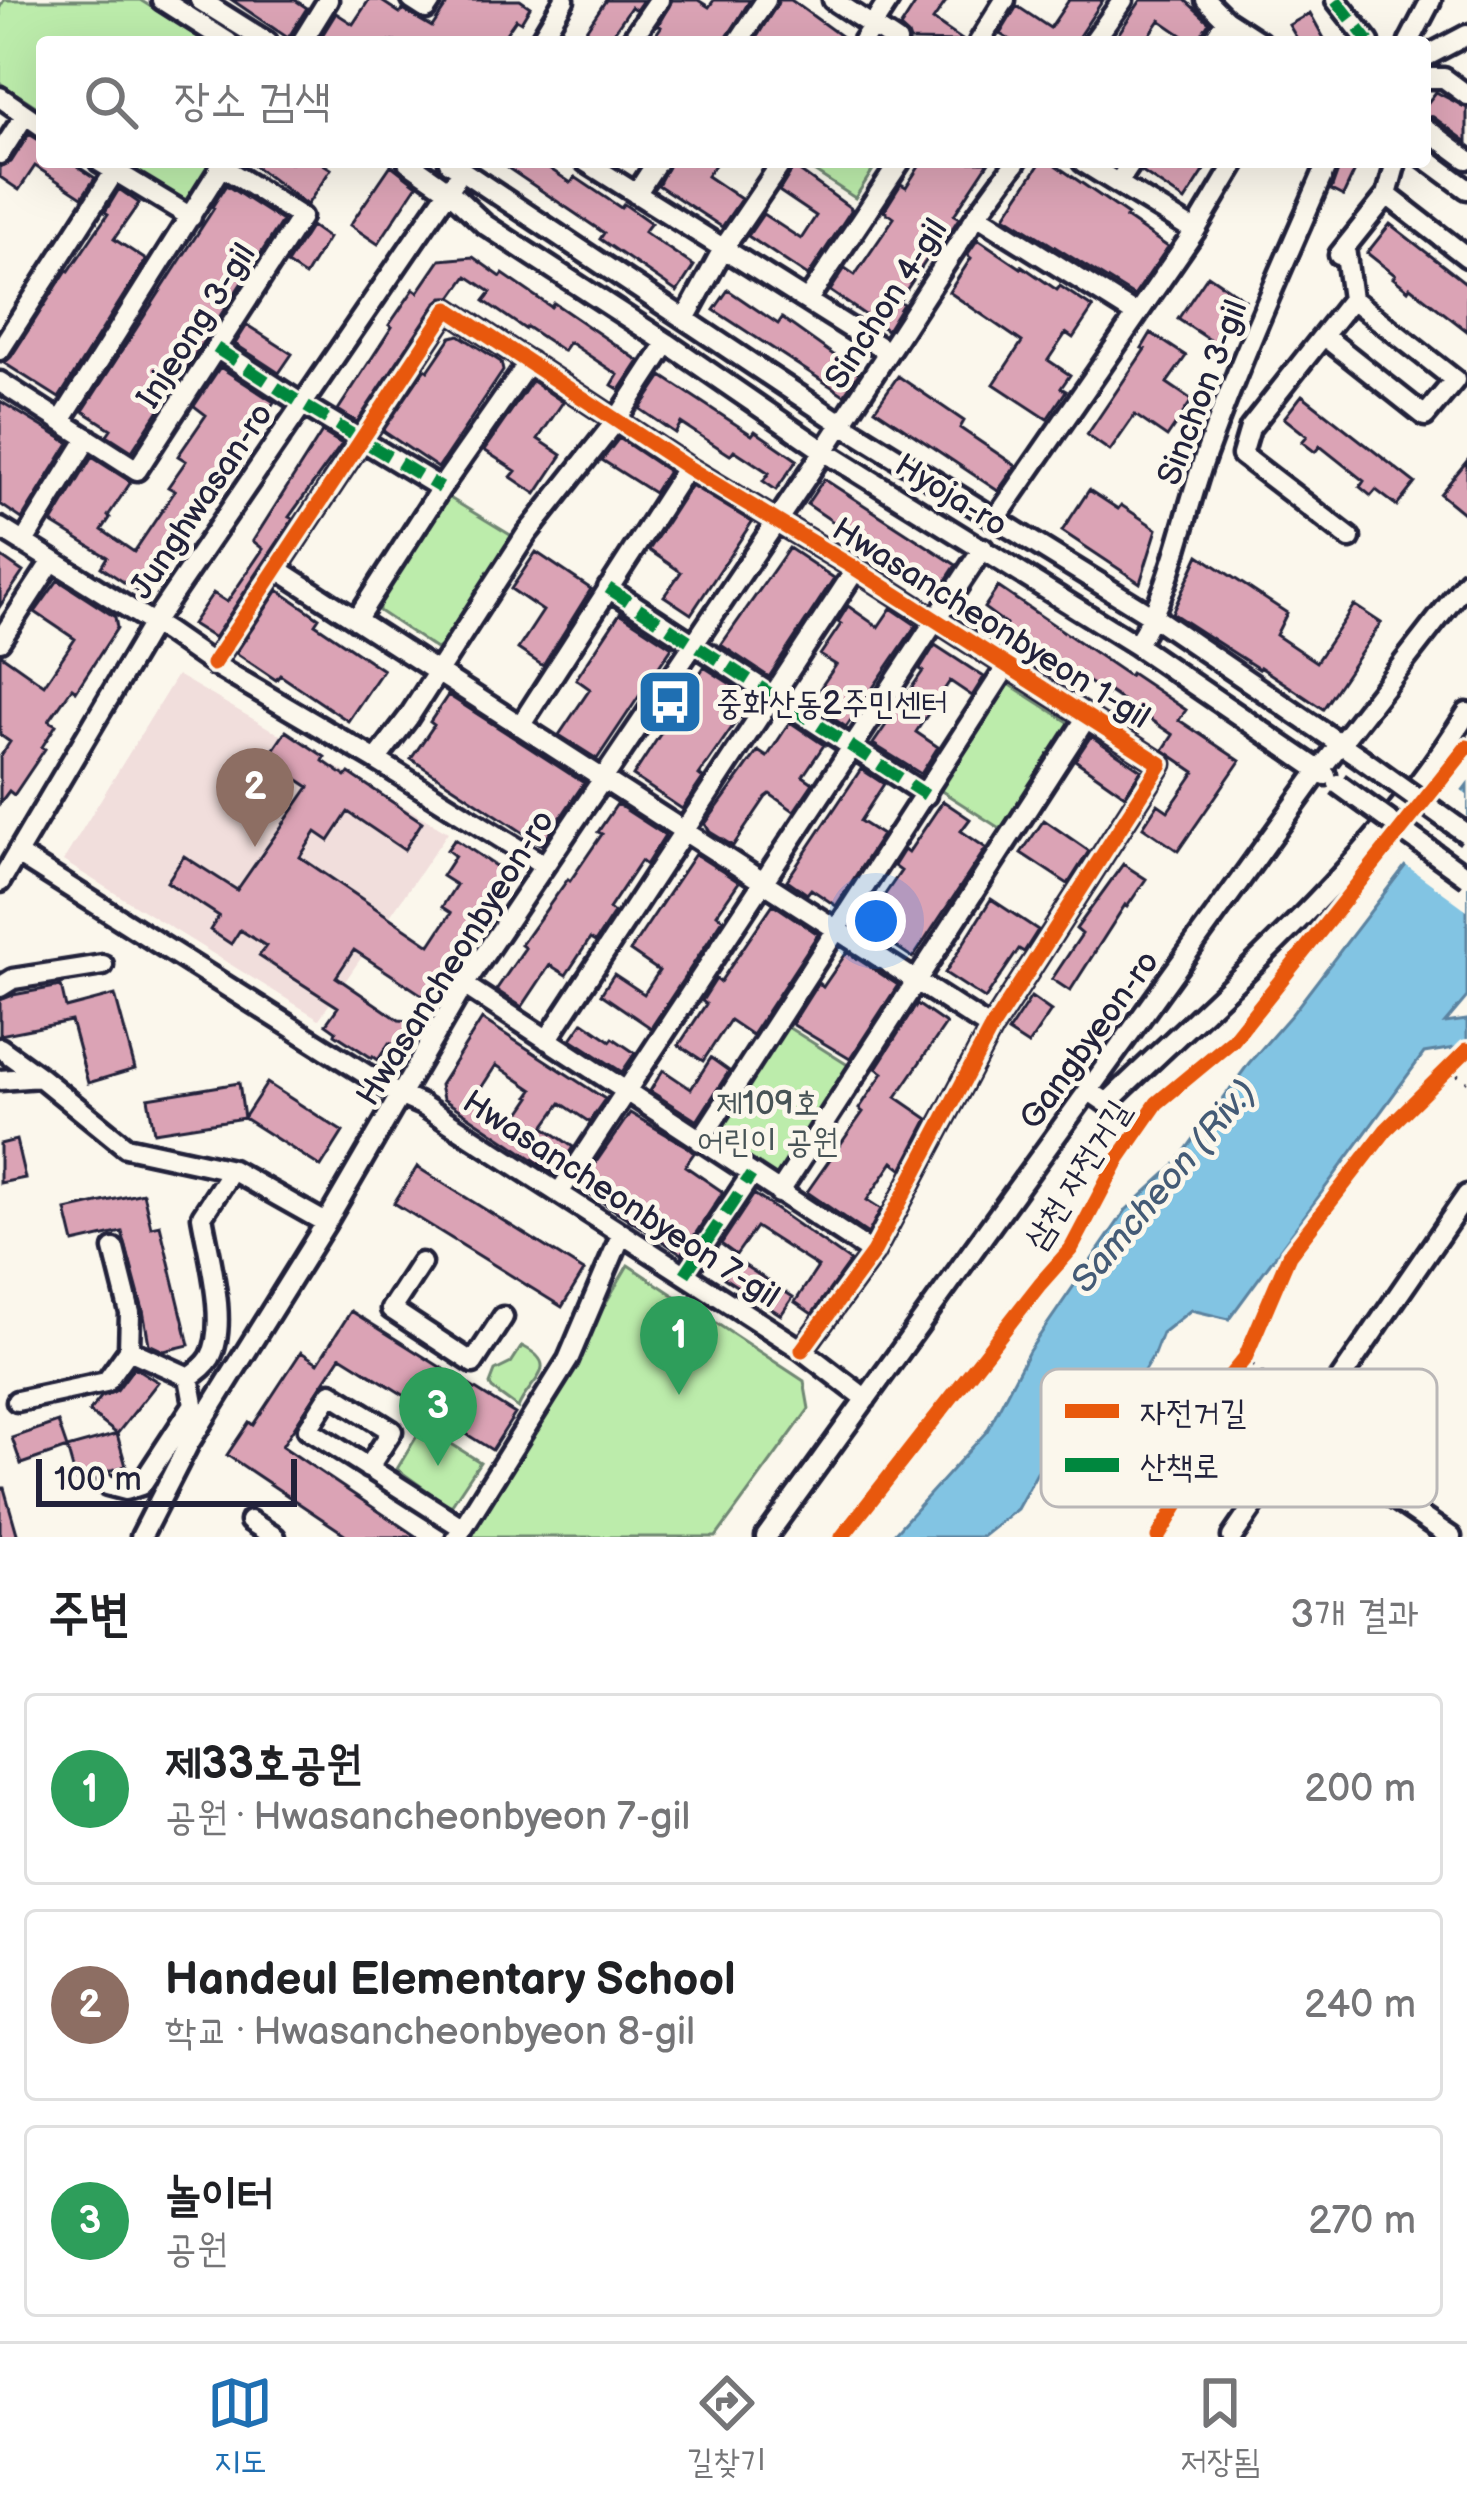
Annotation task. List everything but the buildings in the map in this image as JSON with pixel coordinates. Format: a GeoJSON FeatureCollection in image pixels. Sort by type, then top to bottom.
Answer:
{"type":"FeatureCollection","features":[{"type":"Feature","properties":{"kind":"street"},"geometry":{"type":"LineString","coordinates":[[162,0],[219,36]]}},
{"type":"Feature","properties":{"kind":"street"},"geometry":{"type":"LineString","coordinates":[[200,0],[257,36]]}},
{"type":"Feature","properties":{"kind":"street"},"geometry":{"type":"LineString","coordinates":[[306,36],[328,0]]}},
{"type":"Feature","properties":{"kind":"street"},"geometry":{"type":"LineString","coordinates":[[543,36],[564,0]]}},
{"type":"Feature","properties":{"kind":"street"},"geometry":{"type":"LineString","coordinates":[[634,36],[659,0]]}},
{"type":"Feature","properties":{"kind":"street"},"geometry":{"type":"LineString","coordinates":[[742,36],[766,0]]}},
{"type":"Feature","properties":{"kind":"street"},"geometry":{"type":"LineString","coordinates":[[832,0],[868,34],[889,0]]}},
{"type":"Feature","properties":{"kind":"street"},"geometry":{"type":"LineString","coordinates":[[983,36],[1005,0]]}},
{"type":"Feature","properties":{"kind":"street"},"geometry":{"type":"LineString","coordinates":[[1098,36],[1124,0]]}},
{"type":"Feature","properties":{"kind":"street"},"geometry":{"type":"LineString","coordinates":[[1206,0],[1251,36]]}},
{"type":"Feature","properties":{"kind":"street"},"geometry":{"type":"LineString","coordinates":[[1336,0],[1364,36]]}},
{"type":"Feature","properties":{"kind":"street"},"geometry":{"type":"LineString","coordinates":[[1412,36],[1431,0]]}},
{"type":"Feature","properties":{"kind":"street"},"geometry":{"type":"LineString","coordinates":[[1216,36],[1226,20]]}},
{"type":"Feature","properties":{"kind":"street"},"geometry":{"type":"LineString","coordinates":[[1431,54],[1459,40],[1467,57]]}},
{"type":"Feature","properties":{"kind":"street"},"geometry":{"type":"LineString","coordinates":[[1431,78],[1444,78],[1467,95]]}},
{"type":"Feature","properties":{"kind":"street"},"geometry":{"type":"LineString","coordinates":[[0,97],[33,120],[0,154]]}},
{"type":"Feature","properties":{"kind":"street"},"geometry":{"type":"LineString","coordinates":[[1431,134],[1467,159]]}},
{"type":"Feature","properties":{"kind":"street"},"geometry":{"type":"LineString","coordinates":[[1431,163],[1467,190]]}},
{"type":"Feature","properties":{"kind":"street"},"geometry":{"type":"LineString","coordinates":[[0,350],[52,269],[106,168]]}},
{"type":"Feature","properties":{"kind":"street"},"geometry":{"type":"LineString","coordinates":[[109,168],[190,217]]}},
{"type":"Feature","properties":{"kind":"street","name":"Injeong 3-gil"},"geometry":{"type":"LineString","coordinates":[[61,421],[221,168]]}},
{"type":"Feature","properties":{"kind":"street","name":"Injeong 3-gil"},"geometry":{"type":"LineString","coordinates":[[0,382],[137,470],[301,217],[229,168]]}},
{"type":"Feature","properties":{"kind":"street","name":"Hyoja-ro"},"geometry":{"type":"LineString","coordinates":[[417,168],[484,224],[824,451],[1136,645],[1467,877]]}},
{"type":"Feature","properties":{"kind":"street","name":"Junghwasan-ro"},"geometry":{"type":"LineString","coordinates":[[0,882],[153,623],[448,190],[458,168]]}},
{"type":"Feature","properties":{"kind":"street","name":"Hyoja-ro"},"geometry":{"type":"LineString","coordinates":[[463,168],[842,424],[1154,617],[1467,834]]}},
{"type":"Feature","properties":{"kind":"street"},"geometry":{"type":"LineString","coordinates":[[595,168],[888,352]]}},
{"type":"Feature","properties":{"kind":"street"},"geometry":{"type":"LineString","coordinates":[[636,194],[653,168]]}},
{"type":"Feature","properties":{"kind":"street"},"geometry":{"type":"LineString","coordinates":[[685,319],[723,248],[778,168]]}},
{"type":"Feature","properties":{"kind":"street","name":"Sinchon 4-gil"},"geometry":{"type":"LineString","coordinates":[[807,301],[896,168]]}},
{"type":"Feature","properties":{"kind":"street","name":"Sinchon 4-gil"},"geometry":{"type":"LineString","coordinates":[[842,424],[1012,168]]}},
{"type":"Feature","properties":{"kind":"street"},"geometry":{"type":"LineString","coordinates":[[1093,168],[1195,231]]}},
{"type":"Feature","properties":{"kind":"street"},"geometry":{"type":"LineString","coordinates":[[1118,183],[1128,168]]}},
{"type":"Feature","properties":{"kind":"street"},"geometry":{"type":"LineString","coordinates":[[994,520],[1195,231],[1232,168]]}},
{"type":"Feature","properties":{"kind":"street","name":"Sinchon 3-gil"},"geometry":{"type":"LineString","coordinates":[[1136,645],[1154,617],[1229,390],[1325,168]]}},
{"type":"Feature","properties":{"kind":"street"},"geometry":{"type":"LineString","coordinates":[[1324,337],[1424,416],[1456,380],[1352,299],[1341,254],[1387,195],[1394,168]]}},
{"type":"Feature","properties":{"kind":"street"},"geometry":{"type":"LineString","coordinates":[[1387,195],[1467,257]]}},
{"type":"Feature","properties":{"kind":"street","name":"Sinchon 4-gil"},"geometry":{"type":"LineString","coordinates":[[977,215],[1135,314]]}},
{"type":"Feature","properties":{"kind":"street"},"geometry":{"type":"LineString","coordinates":[[1350,538],[1242,455],[1250,428],[1352,299]]}},
{"type":"Feature","properties":{"kind":"street","name":"Hwasancheonbyeon 1-gil"},"geometry":{"type":"LineString","coordinates":[[362,439],[448,309],[616,421],[1161,764],[991,1029]]}},
{"type":"Feature","properties":{"kind":"street"},"geometry":{"type":"LineString","coordinates":[[376,760],[526,535],[616,421],[667,343]]}},
{"type":"Feature","properties":{"kind":"street"},"geometry":{"type":"LineString","coordinates":[[216,348],[441,488]]}},
{"type":"Feature","properties":{"kind":"street"},"geometry":{"type":"LineString","coordinates":[[356,620],[529,362]]}},
{"type":"Feature","properties":{"kind":"street","name":"Hwasancheonbyeon-ro"},"geometry":{"type":"LineString","coordinates":[[141,1537],[189,1443],[326,1222],[464,985],[842,424]]}},
{"type":"Feature","properties":{"kind":"street"},"geometry":{"type":"LineString","coordinates":[[23,543],[88,438]]}},
{"type":"Feature","properties":{"kind":"street"},"geometry":{"type":"LineString","coordinates":[[213,664],[362,439]]}},
{"type":"Feature","properties":{"kind":"street"},"geometry":{"type":"LineString","coordinates":[[520,726],[687,466]]}},
{"type":"Feature","properties":{"kind":"street"},"geometry":{"type":"LineString","coordinates":[[0,527],[213,664],[544,866]]}},
{"type":"Feature","properties":{"kind":"street"},"geometry":{"type":"LineString","coordinates":[[935,620],[982,548]]}},
{"type":"Feature","properties":{"kind":"street"},"geometry":{"type":"LineString","coordinates":[[0,641],[52,561]]}},
{"type":"Feature","properties":{"kind":"street"},"geometry":{"type":"LineString","coordinates":[[276,568],[991,1029],[873,1253],[802,1350]]}},
{"type":"Feature","properties":{"kind":"street","name":"Hwasancheonbyeon 1-gil"},"geometry":{"type":"LineString","coordinates":[[547,1040],[856,569]]}},
{"type":"Feature","properties":{"kind":"street","name":"Gangbyeon-ro"},"geometry":{"type":"LineString","coordinates":[[766,1537],[1319,771],[1467,581]]}},
{"type":"Feature","properties":{"kind":"street"},"geometry":{"type":"LineString","coordinates":[[608,588],[926,795]]}},
{"type":"Feature","properties":{"kind":"street","name":"Hwasancheonbyeon 1-gil"},"geometry":{"type":"LineString","coordinates":[[559,1192],[935,620]]}},
{"type":"Feature","properties":{"kind":"street","name":"Hwasancheonbyeon 1-gil"},"geometry":{"type":"LineString","coordinates":[[700,1142],[1007,666]]}},
{"type":"Feature","properties":{"kind":"street"},"geometry":{"type":"LineString","coordinates":[[1088,1090],[1107,1102],[1302,916],[1359,856],[1442,754],[1467,713]]}},
{"type":"Feature","properties":{"kind":"street","name":"Hwasancheonbyeon 1-gil"},"geometry":{"type":"LineString","coordinates":[[779,1193],[1087,717]]}},
{"type":"Feature","properties":{"kind":"street","name":"Hwasancheonbyeon 7-gil"},"geometry":{"type":"LineString","coordinates":[[17,854],[559,1192],[802,1350],[866,1400]]}},
{"type":"Feature","properties":{"kind":"street"},"geometry":{"type":"LineString","coordinates":[[0,987],[13,979],[103,965]]}},
{"type":"Feature","properties":{"kind":"street"},"geometry":{"type":"LineString","coordinates":[[464,985],[873,1253]]}},
{"type":"Feature","properties":{"kind":"street"},"geometry":{"type":"LineString","coordinates":[[0,1048],[126,1147],[232,1170],[326,1222]]}},
{"type":"Feature","properties":{"kind":"street"},"geometry":{"type":"LineString","coordinates":[[0,1080],[40,1076]]}},
{"type":"Feature","properties":{"kind":"street"},"geometry":{"type":"LineString","coordinates":[[189,1377],[208,1362],[216,1344],[218,1320],[202,1216],[232,1170]]}},
{"type":"Feature","properties":{"kind":"street"},"geometry":{"type":"LineString","coordinates":[[685,1274],[751,1175]]}},
{"type":"Feature","properties":{"kind":"street"},"geometry":{"type":"LineString","coordinates":[[1348,1369],[1467,1195]]}},
{"type":"Feature","properties":{"kind":"street"},"geometry":{"type":"LineString","coordinates":[[368,1468],[392,1431],[331,1393],[308,1429],[460,1532],[568,1360],[622,1233]]}},
{"type":"Feature","properties":{"kind":"street"},"geometry":{"type":"LineString","coordinates":[[17,1401],[106,1382],[129,1350],[130,1313],[114,1250]]}},
{"type":"Feature","properties":{"kind":"street"},"geometry":{"type":"LineString","coordinates":[[421,1264],[391,1309],[473,1363],[503,1317]]}},
{"type":"Feature","properties":{"kind":"street"},"geometry":{"type":"LineString","coordinates":[[129,1350],[189,1377]]}},
{"type":"Feature","properties":{"kind":"street"},"geometry":{"type":"LineString","coordinates":[[107,1484],[126,1490],[141,1484],[194,1404],[189,1377]]}},
{"type":"Feature","properties":{"kind":"street"},"geometry":{"type":"LineString","coordinates":[[1232,1537],[1253,1507]]}},
{"type":"Feature","properties":{"kind":"street"},"geometry":{"type":"LineString","coordinates":[[1406,1507],[1450,1537]]}},
{"type":"Feature","properties":{"kind":"street"},"geometry":{"type":"LineString","coordinates":[[250,1521],[275,1537]]}},
{"type":"Feature","properties":{"kind":"path"},"geometry":{"type":"LineString","coordinates":[[1433,1084],[1464,1054]]}},
{"type":"Feature","properties":{"kind":"path"},"geometry":{"type":"LineString","coordinates":[[1449,1069],[1467,1082]]}},
{"type":"Feature","properties":{"kind":"path"},"geometry":{"type":"LineString","coordinates":[[1235,1369],[1249,1350],[1266,1369]]}},
{"type":"Feature","properties":{"kind":"shaded area"},"geometry":{"type":"Polygon","coordinates":[[[177,675],[448,832],[319,1019],[63,861],[177,675]]]}},
{"type":"Feature","properties":{"kind":"green space"},"geometry":{"type":"Polygon","coordinates":[[[4,0],[140,0],[197,36],[36,36],[36,106],[0,83],[0,7],[4,0]]]}},
{"type":"Feature","properties":{"kind":"green space"},"geometry":{"type":"Polygon","coordinates":[[[132,168],[207,168],[185,202],[132,168]]]}},
{"type":"Feature","properties":{"kind":"green space"},"geometry":{"type":"Polygon","coordinates":[[[809,168],[874,168],[855,198],[809,168]]]}},
{"type":"Feature","properties":{"kind":"green space"},"geometry":{"type":"Polygon","coordinates":[[[448,497],[517,539],[452,639],[436,649],[379,611],[379,600],[448,497]]]}},
{"type":"Feature","properties":{"kind":"green space"},"geometry":{"type":"Polygon","coordinates":[[[1009,684],[1073,725],[1004,831],[940,790],[1009,684]]]}},
{"type":"Feature","properties":{"kind":"green space","name":"제109호 어린이 공원"},"geometry":{"type":"Polygon","coordinates":[[[783,1024],[851,1067],[780,1178],[742,1160],[716,1127],[783,1024]]]}},
{"type":"Feature","properties":{"kind":"green space"},"geometry":{"type":"Polygon","coordinates":[[[628,1265],[804,1381],[809,1409],[716,1537],[473,1537],[470,1535],[628,1265]]]}},
{"type":"Feature","properties":{"kind":"green space"},"geometry":{"type":"Polygon","coordinates":[[[522,1346],[535,1354],[542,1368],[518,1408],[490,1384],[495,1371],[511,1363],[522,1346]]]}},
{"type":"Feature","properties":{"kind":"green space"},"geometry":{"type":"Polygon","coordinates":[[[423,1426],[480,1462],[450,1507],[397,1469],[423,1426]]]}},
{"type":"Feature","properties":{"kind":"water","name":"Samcheon (Riv.)"},"geometry":{"type":"Polygon","coordinates":[[[1467,785],[1467,997],[1445,1023],[1467,1020],[1467,1046],[1424,1053],[1229,1319],[1191,1310],[1162,1333],[1145,1369],[1041,1369],[1041,1466],[1017,1509],[982,1537],[891,1537],[987,1431],[1029,1351],[1126,1210],[1174,1166],[1249,1063],[1292,1014],[1467,785]]]}},
{"type":"Feature","properties":{"kind":"pier"},"geometry":{"type":"Polygon","coordinates":[[[1457,787],[1467,794],[1467,910],[1400,861],[1457,787]]]}},
{"type":"Feature","properties":{"kind":"marked path"},"geometry":{"type":"LineString","coordinates":[[1336,0],[1364,36]]}},
{"type":"Feature","properties":{"kind":"marked path"},"geometry":{"type":"LineString","coordinates":[[216,348],[441,488]]}},
{"type":"Feature","properties":{"kind":"marked path"},"geometry":{"type":"LineString","coordinates":[[608,588],[926,795]]}},
{"type":"Feature","properties":{"kind":"marked path"},"geometry":{"type":"LineString","coordinates":[[685,1274],[751,1175]]}},
{"type":"Feature","properties":{"kind":"cycle path"},"geometry":{"type":"LineString","coordinates":[[213,664],[448,309],[687,467],[1161,764],[991,1029],[873,1253],[802,1350]]}},
{"type":"Feature","properties":{"kind":"cycle path","name":"삼천 자전거길"},"geometry":{"type":"LineString","coordinates":[[842,1537],[1071,1249],[1119,1158],[1157,1103],[1233,1040],[1467,747]]}},
{"type":"Feature","properties":{"kind":"cycle path"},"geometry":{"type":"LineString","coordinates":[[1236,1369],[1245,1358],[1289,1255],[1386,1130],[1467,1050]]}},
{"type":"Feature","properties":{"kind":"cycle path"},"geometry":{"type":"LineString","coordinates":[[1158,1537],[1176,1507]]}},
{"type":"Feature","properties":{"kind":"place","name":"중화산동2주민센터"},"geometry":{"type":"Point","coordinates":[670,702]}},
{"type":"Feature","properties":{"kind":"place","name":"Handeul Elementary School"},"geometry":{"type":"Point","coordinates":[255,847]}},
{"type":"Feature","properties":{"kind":"place","name":"제33호공원"},"geometry":{"type":"Point","coordinates":[679,1395]}},
{"type":"Feature","properties":{"kind":"place","name":"놀이터"},"geometry":{"type":"Point","coordinates":[438,1466]}}]}
